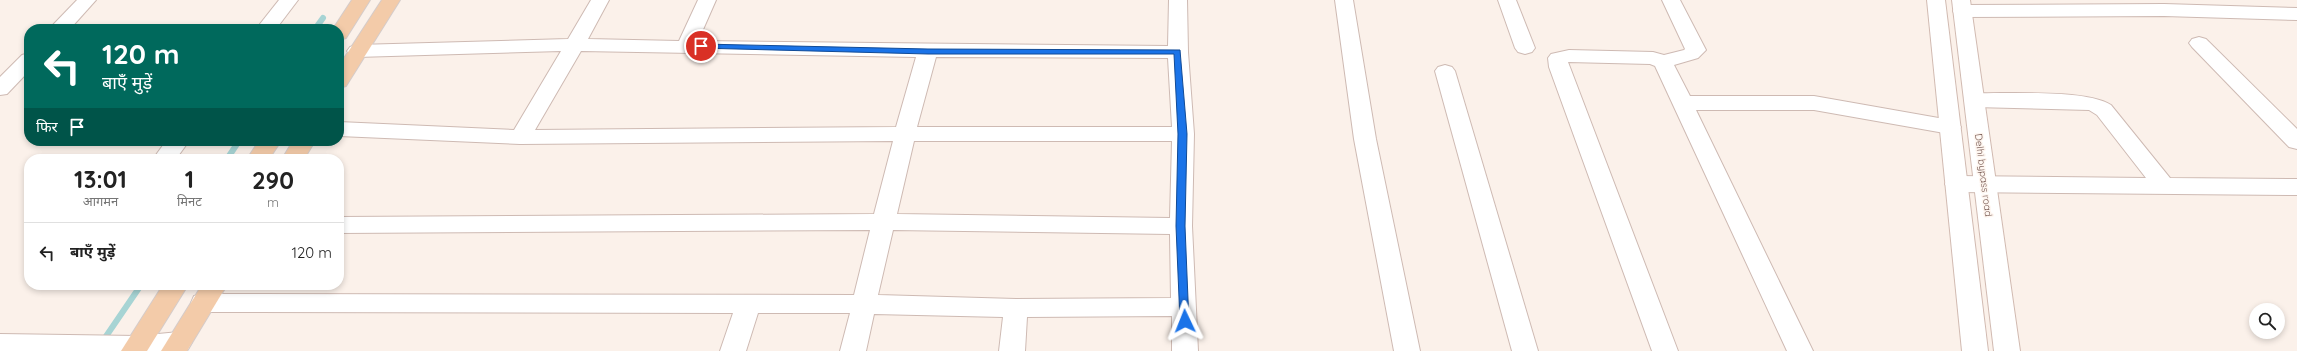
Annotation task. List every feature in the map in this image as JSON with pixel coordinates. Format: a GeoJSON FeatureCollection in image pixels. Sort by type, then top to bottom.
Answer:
{"type":"FeatureCollection","features":[{"type":"Feature","properties":{"kind":"main road"},"geometry":{"type":"LineString","coordinates":[[344,26],[361,0]]}},
{"type":"Feature","properties":{"kind":"main road"},"geometry":{"type":"LineString","coordinates":[[344,73],[391,0]]}},
{"type":"Feature","properties":{"kind":"main road"},"geometry":{"type":"LineString","coordinates":[[135,348],[173,290]]}},
{"type":"Feature","properties":{"kind":"main road"},"geometry":{"type":"LineString","coordinates":[[176,346],[209,294]]}},
{"type":"Feature","properties":{"kind":"street"},"geometry":{"type":"LineString","coordinates":[[64,24],[87,0]]}},
{"type":"Feature","properties":{"kind":"street"},"geometry":{"type":"LineString","coordinates":[[270,24],[289,0]]}},
{"type":"Feature","properties":{"kind":"street"},"geometry":{"type":"LineString","coordinates":[[520,137],[576,45],[600,0]]}},
{"type":"Feature","properties":{"kind":"street"},"geometry":{"type":"LineString","coordinates":[[686,46],[707,0]]}},
{"type":"Feature","properties":{"kind":"street"},"geometry":{"type":"LineString","coordinates":[[1178,0],[1178,52],[1183,134],[1181,226],[1186,351]]}},
{"type":"Feature","properties":{"kind":"street"},"geometry":{"type":"LineString","coordinates":[[1344,0],[1365,139],[1407,351]]}},
{"type":"Feature","properties":{"kind":"street"},"geometry":{"type":"LineString","coordinates":[[1507,0],[1525,48]]}},
{"type":"Feature","properties":{"kind":"street"},"geometry":{"type":"LineString","coordinates":[[1665,351],[1559,67],[1558,58],[1570,56],[1646,58],[1663,62],[1691,54],[1696,50],[1671,0]]}},
{"type":"Feature","properties":{"kind":"street"},"geometry":{"type":"LineString","coordinates":[[1936,0],[1975,351]]}},
{"type":"Feature","properties":{"kind":"street"},"geometry":{"type":"LineString","coordinates":[[1962,5],[2297,14]]}},
{"type":"Feature","properties":{"kind":"street","name":"Delhi bypass road"},"geometry":{"type":"LineString","coordinates":[[1962,5],[2006,351]]}},
{"type":"Feature","properties":{"kind":"street"},"geometry":{"type":"LineString","coordinates":[[2199,43],[2297,142]]}},
{"type":"Feature","properties":{"kind":"street"},"geometry":{"type":"LineString","coordinates":[[357,51],[576,45],[928,51],[1178,52]]}},
{"type":"Feature","properties":{"kind":"street"},"geometry":{"type":"LineString","coordinates":[[853,351],[863,304],[905,134],[928,51]]}},
{"type":"Feature","properties":{"kind":"street"},"geometry":{"type":"LineString","coordinates":[[1663,62],[1800,351]]}},
{"type":"Feature","properties":{"kind":"street"},"geometry":{"type":"LineString","coordinates":[[0,89],[24,65]]}},
{"type":"Feature","properties":{"kind":"street"},"geometry":{"type":"LineString","coordinates":[[1445,71],[1525,351]]}},
{"type":"Feature","properties":{"kind":"street"},"geometry":{"type":"LineString","coordinates":[[1974,100],[2082,102],[2095,104],[2104,110],[2163,185]]}},
{"type":"Feature","properties":{"kind":"street"},"geometry":{"type":"LineString","coordinates":[[1683,103],[1814,103],[1950,127]]}},
{"type":"Feature","properties":{"kind":"street"},"geometry":{"type":"LineString","coordinates":[[2274,119],[2297,119]]}},
{"type":"Feature","properties":{"kind":"street"},"geometry":{"type":"LineString","coordinates":[[344,129],[520,137],[905,134],[1183,134]]}},
{"type":"Feature","properties":{"kind":"street"},"geometry":{"type":"LineString","coordinates":[[168,154],[174,146]]}},
{"type":"Feature","properties":{"kind":"street"},"geometry":{"type":"LineString","coordinates":[[1956,184],[1985,183],[2297,187]]}},
{"type":"Feature","properties":{"kind":"street"},"geometry":{"type":"LineString","coordinates":[[344,225],[884,222],[1181,226]]}},
{"type":"Feature","properties":{"kind":"street"},"geometry":{"type":"LineString","coordinates":[[209,294],[748,306],[863,304],[1016,308],[1185,307]]}},
{"type":"Feature","properties":{"kind":"street"},"geometry":{"type":"LineString","coordinates":[[733,351],[748,306]]}},
{"type":"Feature","properties":{"kind":"street"},"geometry":{"type":"LineString","coordinates":[[1012,351],[1016,308]]}},
{"type":"Feature","properties":{"kind":"street"},"geometry":{"type":"LineString","coordinates":[[0,344],[135,348],[176,346]]}},
{"type":"Feature","properties":{"kind":"waterway"},"geometry":{"type":"LineString","coordinates":[[319,24],[323,18]]}},
{"type":"Feature","properties":{"kind":"waterway"},"geometry":{"type":"LineString","coordinates":[[230,154],[236,146]]}},
{"type":"Feature","properties":{"kind":"waterway"},"geometry":{"type":"LineString","coordinates":[[96,351],[138,290]]}},
{"type":"Feature","properties":{"kind":"route"},"geometry":{"type":"LineString","coordinates":[[701,46],[928,51],[1178,52],[1183,134],[1181,226],[1185,321]]}}]}
